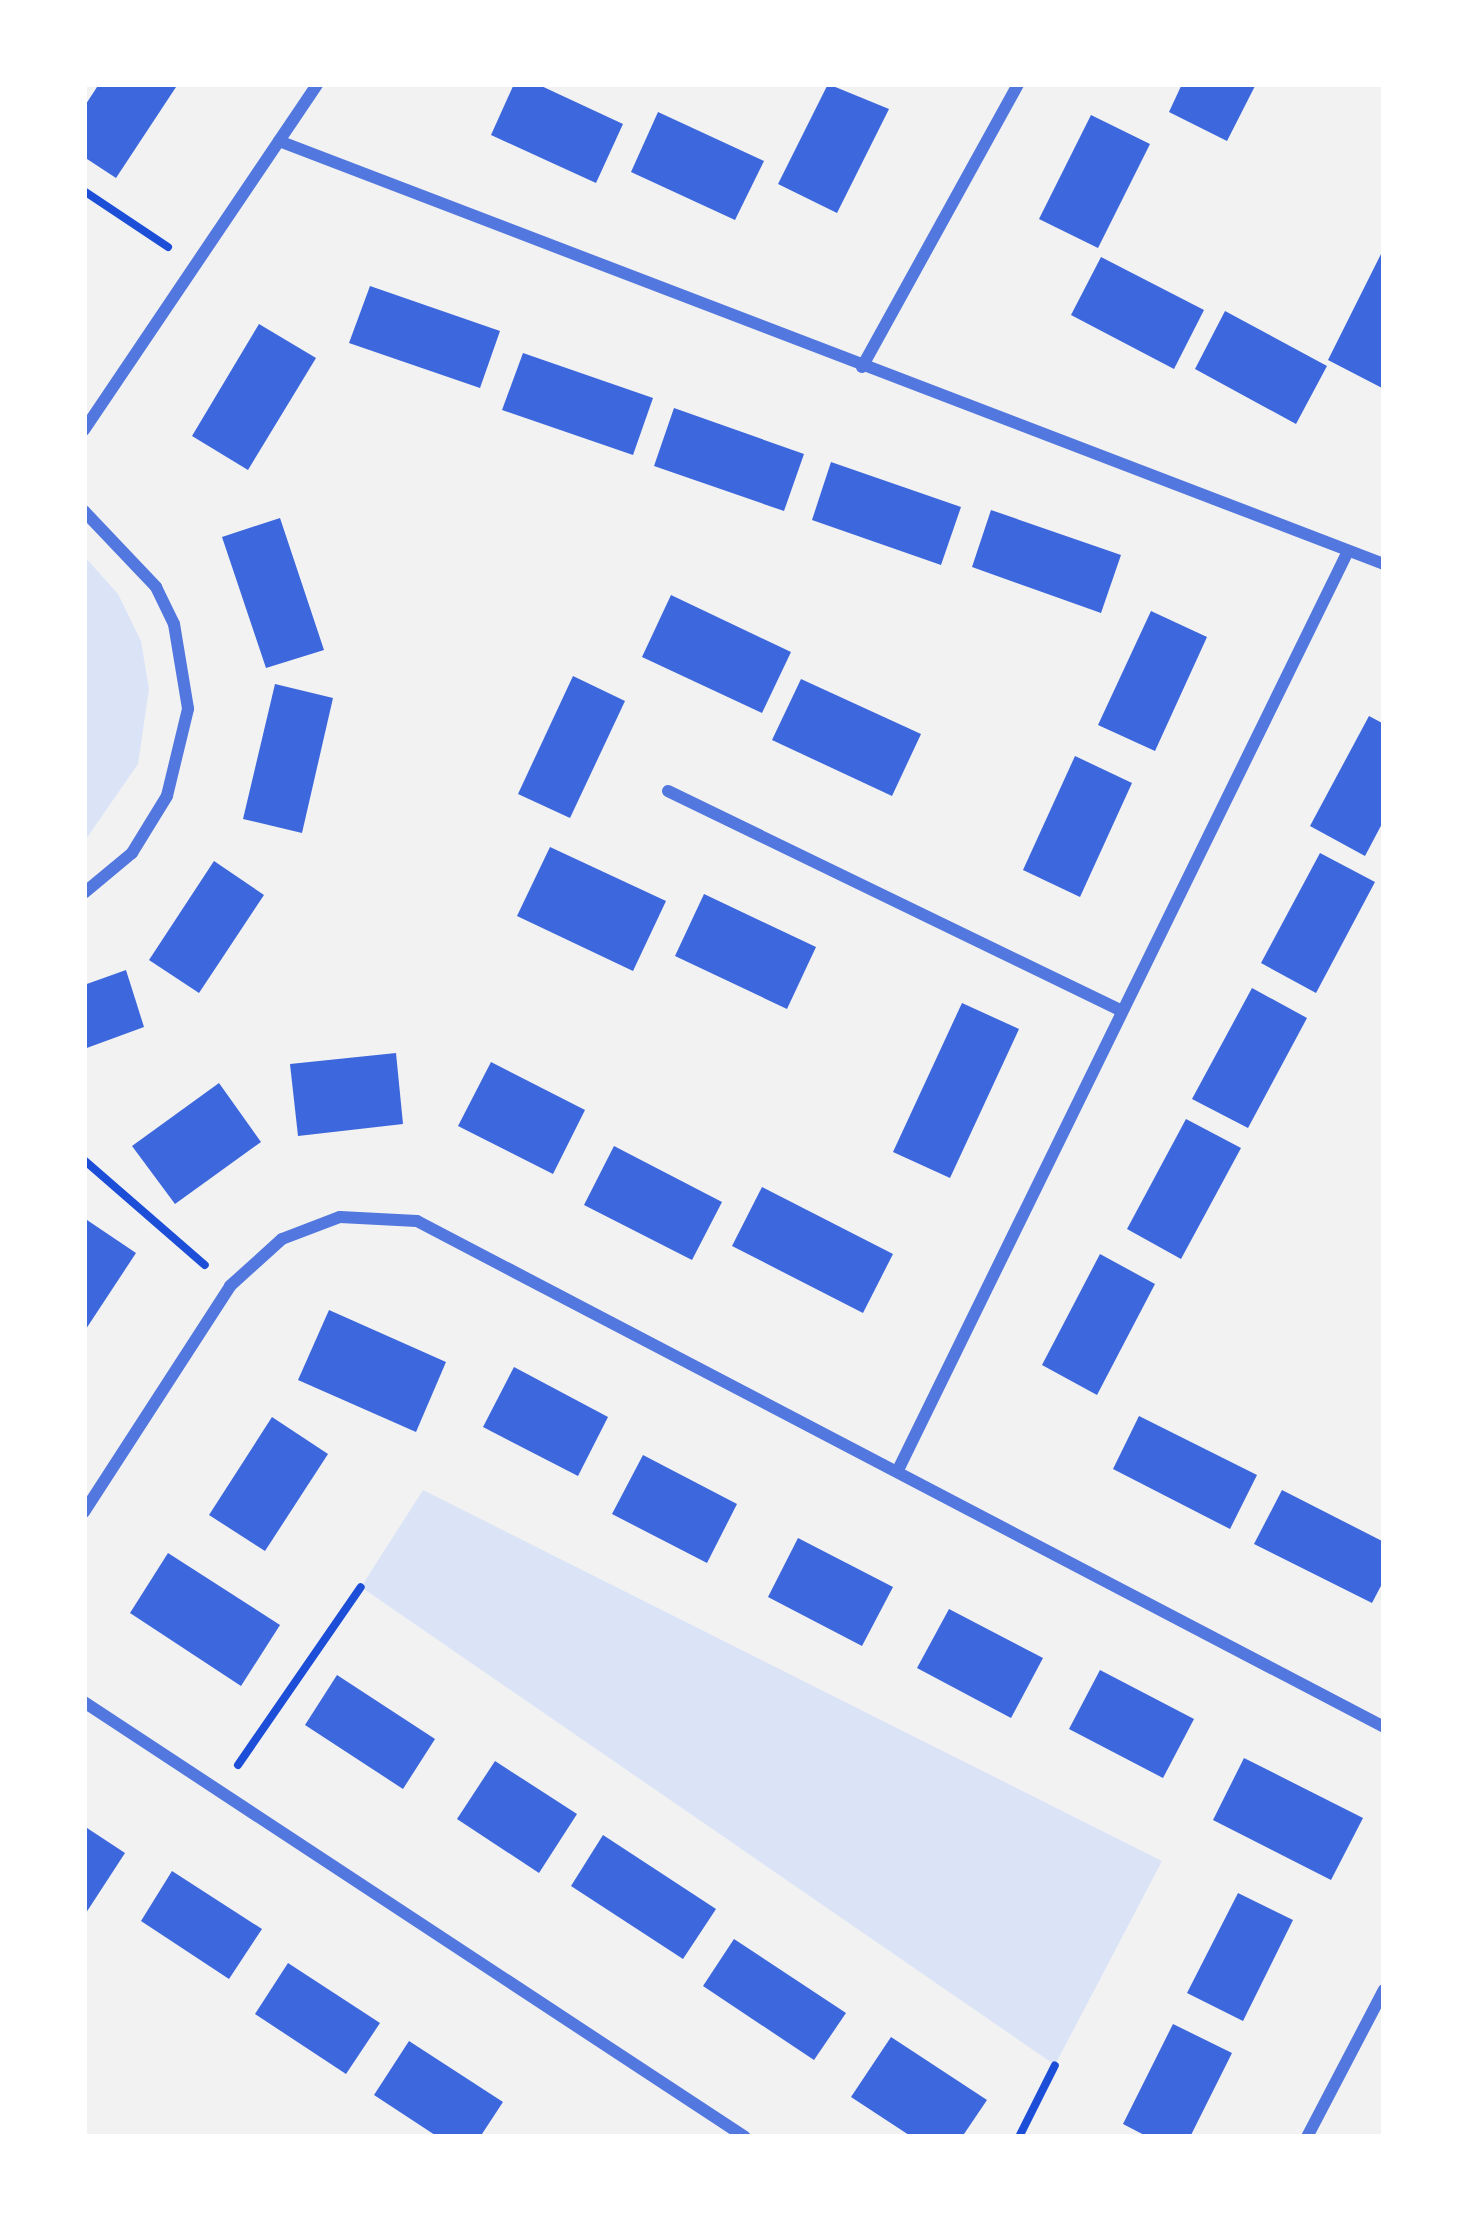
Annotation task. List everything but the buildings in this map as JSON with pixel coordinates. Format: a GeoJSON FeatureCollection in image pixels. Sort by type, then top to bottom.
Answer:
{"type":"FeatureCollection","features":[{"type":"Feature","properties":{"kind":"street"},"geometry":{"type":"LineString","coordinates":[[84,430],[317,84]]}},
{"type":"Feature","properties":{"kind":"street"},"geometry":{"type":"LineString","coordinates":[[862,368],[1018,84]]}},
{"type":"Feature","properties":{"kind":"street"},"geometry":{"type":"LineString","coordinates":[[279,141],[1384,564]]}},
{"type":"Feature","properties":{"kind":"street"},"geometry":{"type":"LineString","coordinates":[[84,511],[156,587],[179,644],[188,709],[167,796],[131,853],[84,893]]}},
{"type":"Feature","properties":{"kind":"street"},"geometry":{"type":"LineString","coordinates":[[899,1468],[1348,551]]}},
{"type":"Feature","properties":{"kind":"street"},"geometry":{"type":"LineString","coordinates":[[668,791],[1122,1011]]}},
{"type":"Feature","properties":{"kind":"street"},"geometry":{"type":"LineString","coordinates":[[84,1512],[230,1286],[282,1238],[340,1216],[417,1221],[899,1468],[1384,1727]]}},
{"type":"Feature","properties":{"kind":"street"},"geometry":{"type":"LineString","coordinates":[[84,1702],[745,2137]]}},
{"type":"Feature","properties":{"kind":"street"},"geometry":{"type":"LineString","coordinates":[[1307,2137],[1384,1990]]}},
{"type":"Feature","properties":{"kind":"path"},"geometry":{"type":"LineString","coordinates":[[84,191],[195,266]]}},
{"type":"Feature","properties":{"kind":"path"},"geometry":{"type":"LineString","coordinates":[[84,1160],[230,1286]]}},
{"type":"Feature","properties":{"kind":"path"},"geometry":{"type":"LineString","coordinates":[[220,1791],[361,1586]]}},
{"type":"Feature","properties":{"kind":"path"},"geometry":{"type":"LineString","coordinates":[[1019,2137],[1055,2065]]}},
{"type":"Feature","properties":{"kind":"shaded area"},"geometry":{"type":"Polygon","coordinates":[[[85,557],[118,594],[141,641],[149,689],[138,764],[84,842],[85,557]]]}},
{"type":"Feature","properties":{"kind":"shaded area"},"geometry":{"type":"Polygon","coordinates":[[[423,1490],[1162,1861],[1055,2065],[361,1587],[423,1490]]]}}]}
